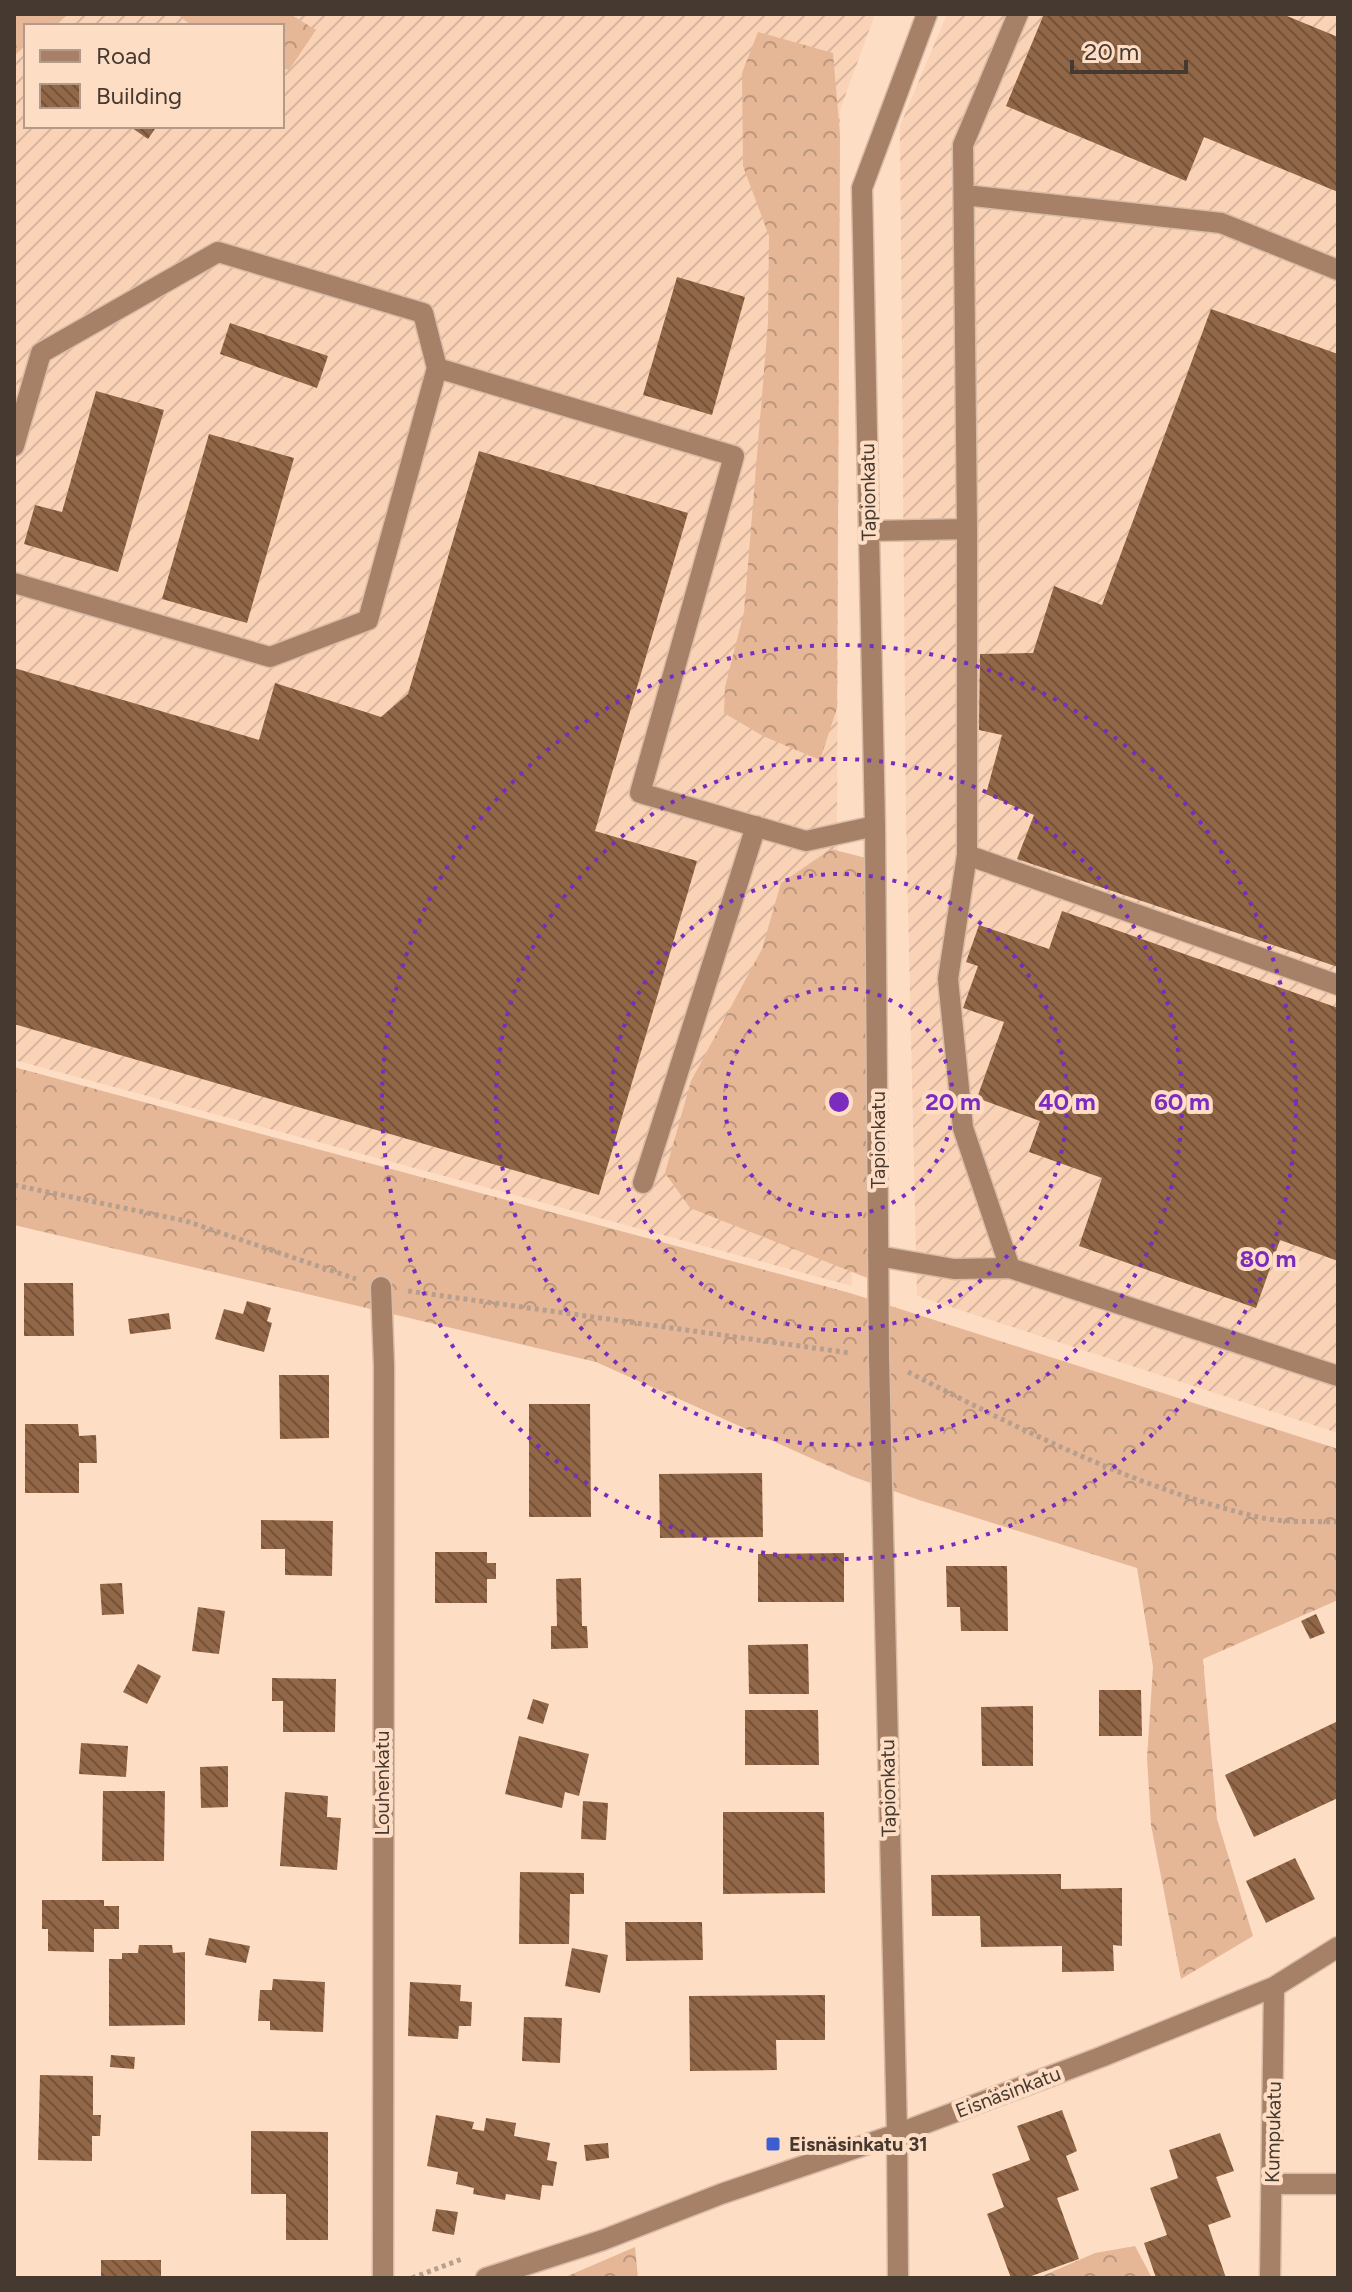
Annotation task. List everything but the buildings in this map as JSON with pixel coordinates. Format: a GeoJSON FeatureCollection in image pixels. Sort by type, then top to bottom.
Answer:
{"type":"FeatureCollection","features":[{"type":"Feature","properties":{"kind":"street","name":"Tapionkatu"},"geometry":{"type":"LineString","coordinates":[[898,2278],[879,1357],[875,826],[862,188],[927,14]]}},
{"type":"Feature","properties":{"kind":"street"},"geometry":{"type":"LineString","coordinates":[[1010,1268],[963,1128],[948,979],[967,855],[963,145],[1018,14]]}},
{"type":"Feature","properties":{"kind":"street"},"geometry":{"type":"LineString","coordinates":[[964,195],[1221,223],[1338,270]]}},
{"type":"Feature","properties":{"kind":"street"},"geometry":{"type":"LineString","coordinates":[[14,446],[41,353],[218,252],[423,313],[437,368],[368,620],[270,657],[14,583]]}},
{"type":"Feature","properties":{"kind":"street"},"geometry":{"type":"LineString","coordinates":[[437,368],[734,456],[640,793],[806,841],[875,826]]}},
{"type":"Feature","properties":{"kind":"street"},"geometry":{"type":"LineString","coordinates":[[869,531],[967,529]]}},
{"type":"Feature","properties":{"kind":"street"},"geometry":{"type":"LineString","coordinates":[[643,1183],[756,826]]}},
{"type":"Feature","properties":{"kind":"street"},"geometry":{"type":"LineString","coordinates":[[967,855],[1338,985]]}},
{"type":"Feature","properties":{"kind":"street"},"geometry":{"type":"LineString","coordinates":[[878,1256],[954,1269],[1010,1268],[1338,1376]]}},
{"type":"Feature","properties":{"kind":"street","name":"Louhenkatu"},"geometry":{"type":"LineString","coordinates":[[381,1287],[384,1366],[383,2278]]}},
{"type":"Feature","properties":{"kind":"street","name":"Eisnäsinkatu"},"geometry":{"type":"LineString","coordinates":[[486,2278],[603,2240],[721,2194],[897,2134],[1115,2051],[1274,1987],[1338,1947]]}},
{"type":"Feature","properties":{"kind":"street","name":"Kumpukatu"},"geometry":{"type":"LineString","coordinates":[[1270,2278],[1274,1987]]}},
{"type":"Feature","properties":{"kind":"street"},"geometry":{"type":"LineString","coordinates":[[1272,2184],[1338,2184]]}},
{"type":"Feature","properties":{"kind":"path"},"geometry":{"type":"LineString","coordinates":[[14,1185],[186,1221],[381,1287],[879,1357],[1030,1434],[1167,1490],[1261,1518],[1338,1522]]}},
{"type":"Feature","properties":{"kind":"shaded area"},"geometry":{"type":"Polygon","coordinates":[[[14,14],[875,14],[840,110],[837,829],[852,1286],[14,1060],[14,14]]]}},
{"type":"Feature","properties":{"kind":"shaded area"},"geometry":{"type":"Polygon","coordinates":[[[947,14],[1338,14],[1338,1433],[917,1296],[906,821],[900,126],[947,14]]]}},
{"type":"Feature","properties":{"kind":"green space"},"geometry":{"type":"Polygon","coordinates":[[[14,14],[70,14],[53,24],[24,24],[24,47],[14,56],[14,14]]]}},
{"type":"Feature","properties":{"kind":"green space"},"geometry":{"type":"Polygon","coordinates":[[[177,14],[290,14],[316,30],[289,70],[284,69],[284,24],[190,24],[177,14]]]}},
{"type":"Feature","properties":{"kind":"green space"},"geometry":{"type":"Polygon","coordinates":[[[758,32],[833,53],[840,135],[837,708],[820,760],[763,736],[724,713],[725,687],[744,612],[768,323],[769,236],[743,166],[742,73],[758,32]]]}},
{"type":"Feature","properties":{"kind":"green space"},"geometry":{"type":"Polygon","coordinates":[[[831,849],[866,858],[870,1279],[690,1208],[665,1173],[691,1081],[762,949],[781,883],[831,849]]]}},
{"type":"Feature","properties":{"kind":"green space"},"geometry":{"type":"Polygon","coordinates":[[[14,1067],[850,1293],[1338,1449],[1338,1600],[1203,1659],[1217,1819],[1253,1936],[1181,1979],[1151,1825],[1147,1758],[1153,1667],[1137,1568],[851,1476],[596,1362],[14,1225],[14,1067]]]}},
{"type":"Feature","properties":{"kind":"green space"},"geometry":{"type":"Polygon","coordinates":[[[1135,2246],[1152,2278],[1038,2278],[1095,2253],[1135,2246]]]}},
{"type":"Feature","properties":{"kind":"green space"},"geometry":{"type":"Polygon","coordinates":[[[635,2247],[638,2278],[563,2278],[635,2247]]]}},
{"type":"Feature","properties":{"kind":"place","name":"Eisnäsinkatu 31"},"geometry":{"type":"Point","coordinates":[773,2144]}}]}
